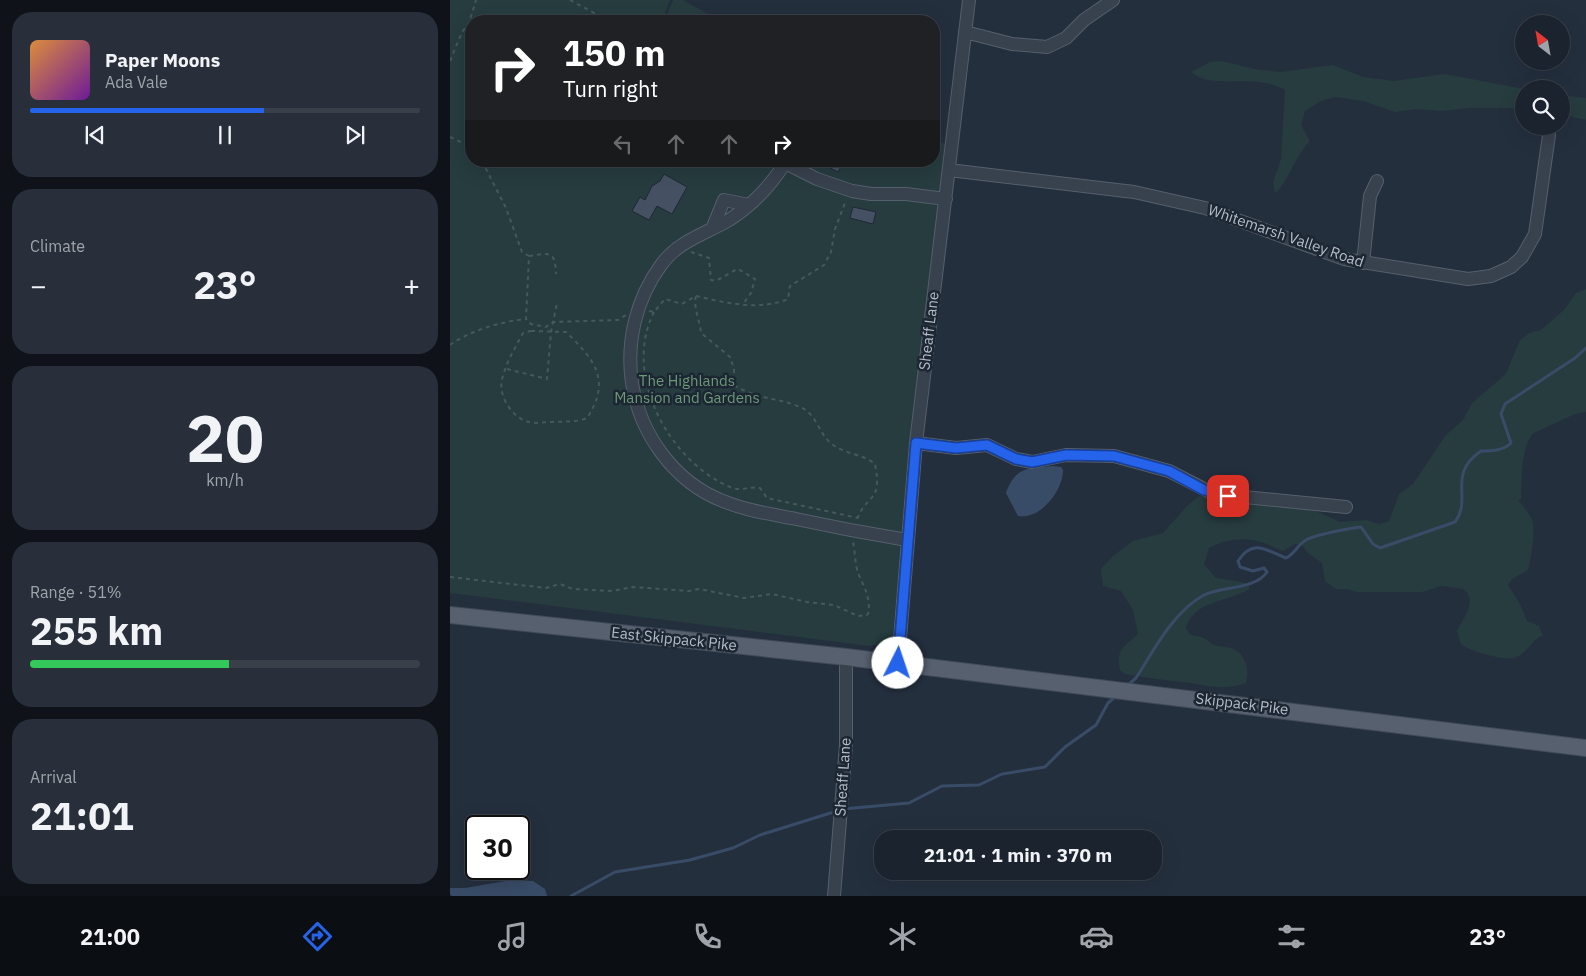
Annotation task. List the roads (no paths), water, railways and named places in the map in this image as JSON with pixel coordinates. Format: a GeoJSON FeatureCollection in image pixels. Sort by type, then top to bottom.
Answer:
{"type":"FeatureCollection","features":[{"type":"Feature","properties":{"kind":"main road","name":"East Skippack Pike"},"geometry":{"type":"LineString","coordinates":[[450,615],[898,663]]}},
{"type":"Feature","properties":{"kind":"main road","name":"Skippack Pike"},"geometry":{"type":"LineString","coordinates":[[898,663],[1586,748]]}},
{"type":"Feature","properties":{"kind":"street","name":"Sheaff Lane"},"geometry":{"type":"LineString","coordinates":[[898,663],[916,443],[969,0]]}},
{"type":"Feature","properties":{"kind":"street"},"geometry":{"type":"LineString","coordinates":[[965,32],[1012,44],[1050,46],[1066,38],[1084,20],[1112,0]]}},
{"type":"Feature","properties":{"kind":"street","name":"Whitemarsh Valley Road"},"geometry":{"type":"LineString","coordinates":[[949,170],[1163,197],[1205,208],[1344,259],[1468,279],[1491,276],[1511,267],[1522,257],[1535,234],[1549,135]]}},
{"type":"Feature","properties":{"kind":"street"},"geometry":{"type":"LineString","coordinates":[[781,167],[748,205],[730,219],[681,245],[660,266],[638,309],[630,352],[630,369],[636,401],[650,435],[683,477],[695,487],[721,500],[761,513],[907,540]]}},
{"type":"Feature","properties":{"kind":"street"},"geometry":{"type":"LineString","coordinates":[[794,167],[817,179],[850,190],[871,194],[906,194],[946,199]]}},
{"type":"Feature","properties":{"kind":"street"},"geometry":{"type":"LineString","coordinates":[[1363,263],[1370,196],[1377,181]]}},
{"type":"Feature","properties":{"kind":"street"},"geometry":{"type":"LineString","coordinates":[[712,228],[724,200],[748,205]]}},
{"type":"Feature","properties":{"kind":"street"},"geometry":{"type":"LineString","coordinates":[[916,443],[956,448],[987,445],[1016,459],[1032,462],[1066,455],[1114,456],[1169,471],[1214,494],[1346,507]]}},
{"type":"Feature","properties":{"kind":"street","name":"Sheaff Lane"},"geometry":{"type":"LineString","coordinates":[[834,896],[846,745],[846,657]]}},
{"type":"Feature","properties":{"kind":"water"},"geometry":{"type":"Polygon","coordinates":[[[1036,467],[1061,467],[1063,470],[1055,495],[1042,509],[1026,516],[1018,516],[1006,493],[1014,478],[1024,471],[1036,467]]]}},
{"type":"Feature","properties":{"kind":"water"},"geometry":{"type":"Polygon","coordinates":[[[512,880],[533,881],[545,889],[547,896],[452,896],[450,894],[450,888],[465,888],[512,880]]]}},
{"type":"Feature","properties":{"kind":"waterway"},"geometry":{"type":"LineString","coordinates":[[1128,685],[1136,678],[1165,632],[1193,602],[1211,592],[1247,585],[1262,578],[1267,572],[1264,568],[1253,571],[1240,567],[1238,561],[1249,550],[1255,548],[1266,549],[1286,558],[1310,538],[1361,527],[1373,544],[1380,548],[1455,522],[1462,504],[1462,478],[1471,460],[1481,451],[1501,449],[1511,443],[1501,414],[1505,404],[1575,358],[1586,348]]}},
{"type":"Feature","properties":{"kind":"waterway"},"geometry":{"type":"LineString","coordinates":[[843,809],[909,803],[942,786],[979,785],[1002,774],[1045,767],[1065,747],[1096,725],[1108,703],[1116,696]]}},
{"type":"Feature","properties":{"kind":"waterway"},"geometry":{"type":"LineString","coordinates":[[571,896],[615,872],[690,860],[733,848],[760,835],[837,811]]}},
{"type":"Feature","properties":{"kind":"park label","name":"The Highlands Mansion and Gardens"},"geometry":{"type":"Point","coordinates":[687,390]}}]}
